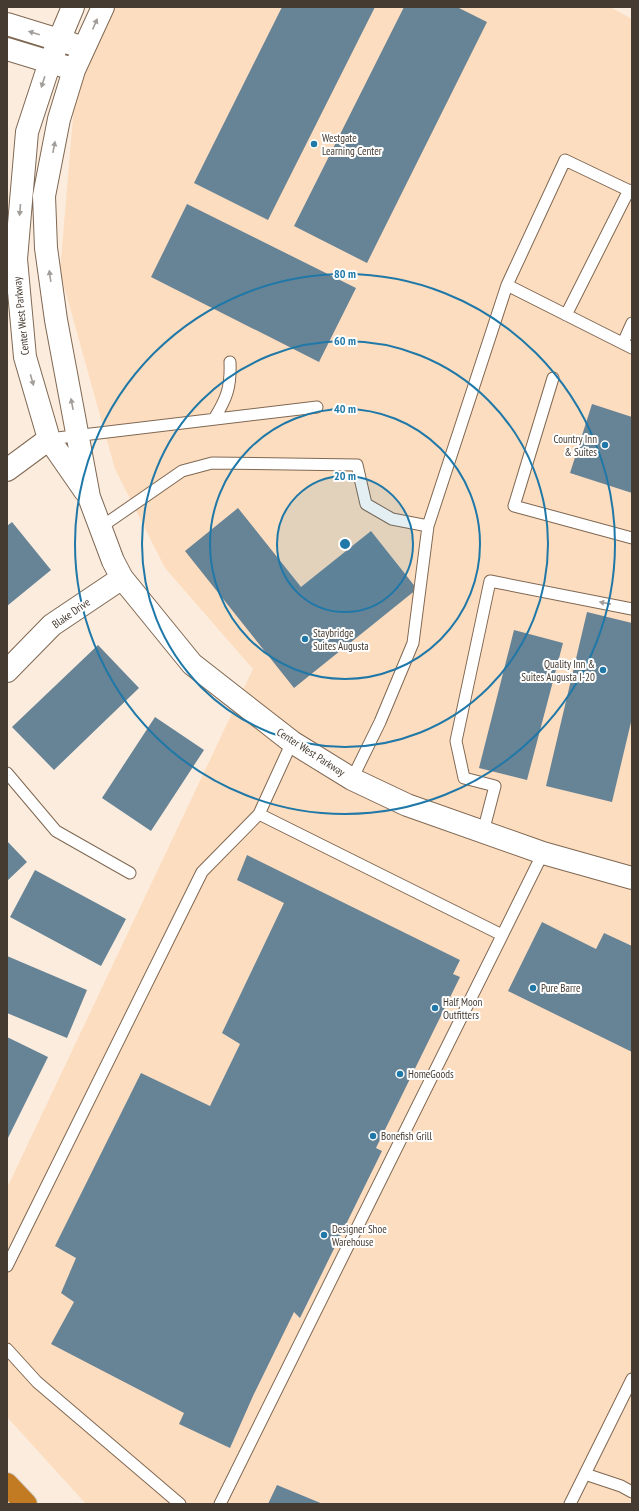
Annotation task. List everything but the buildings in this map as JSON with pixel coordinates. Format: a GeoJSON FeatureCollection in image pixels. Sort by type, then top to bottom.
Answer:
{"type":"FeatureCollection","features":[{"type":"Feature","properties":{"kind":"highway"},"geometry":{"type":"LineString","coordinates":[[7,1484],[26,1504]]}},
{"type":"Feature","properties":{"kind":"street","name":"Center West Parkway"},"geometry":{"type":"LineString","coordinates":[[73,7],[58,40],[27,132],[16,259],[25,358],[49,439],[89,497]]}},
{"type":"Feature","properties":{"kind":"street","name":"Center West Parkway"},"geometry":{"type":"LineString","coordinates":[[103,7],[74,70],[59,119],[44,196],[46,248],[56,320],[89,497],[113,561],[122,578],[192,664],[292,742],[352,779],[407,806],[543,853],[632,878]]}},
{"type":"Feature","properties":{"kind":"street"},"geometry":{"type":"LineString","coordinates":[[7,24],[84,48]]}},
{"type":"Feature","properties":{"kind":"street"},"geometry":{"type":"LineString","coordinates":[[7,49],[74,70]]}},
{"type":"Feature","properties":{"kind":"street"},"geometry":{"type":"LineString","coordinates":[[7,470],[49,439]]}},
{"type":"Feature","properties":{"kind":"street","name":"Blake Drive"},"geometry":{"type":"LineString","coordinates":[[7,671],[52,625],[122,578]]}},
{"type":"Feature","properties":{"kind":"lane"},"geometry":{"type":"LineString","coordinates":[[352,779],[380,722],[413,643],[428,526],[507,285],[565,160],[630,191],[566,315]]}},
{"type":"Feature","properties":{"kind":"lane"},"geometry":{"type":"LineString","coordinates":[[507,285],[627,345],[632,323]]}},
{"type":"Feature","properties":{"kind":"lane"},"geometry":{"type":"LineString","coordinates":[[214,419],[227,399],[231,380],[230,362]]}},
{"type":"Feature","properties":{"kind":"lane"},"geometry":{"type":"LineString","coordinates":[[553,378],[514,506],[632,538]]}},
{"type":"Feature","properties":{"kind":"lane"},"geometry":{"type":"LineString","coordinates":[[49,439],[317,406]]}},
{"type":"Feature","properties":{"kind":"lane"},"geometry":{"type":"LineString","coordinates":[[101,527],[182,471],[212,463],[357,464],[366,504],[392,519],[428,526]]}},
{"type":"Feature","properties":{"kind":"lane"},"geometry":{"type":"LineString","coordinates":[[483,832],[495,786],[464,778],[456,741],[490,581],[632,609]]}},
{"type":"Feature","properties":{"kind":"lane"},"geometry":{"type":"LineString","coordinates":[[7,1266],[202,872],[259,814],[292,742]]}},
{"type":"Feature","properties":{"kind":"lane"},"geometry":{"type":"LineString","coordinates":[[7,773],[56,831],[130,873]]}},
{"type":"Feature","properties":{"kind":"lane"},"geometry":{"type":"LineString","coordinates":[[259,814],[502,935]]}},
{"type":"Feature","properties":{"kind":"lane"},"geometry":{"type":"LineString","coordinates":[[220,1504],[543,853]]}},
{"type":"Feature","properties":{"kind":"lane"},"geometry":{"type":"LineString","coordinates":[[7,1349],[37,1382],[180,1504]]}},
{"type":"Feature","properties":{"kind":"lane"},"geometry":{"type":"LineString","coordinates":[[570,1504],[584,1474],[627,1403],[632,1379]]}},
{"type":"Feature","properties":{"kind":"lane"},"geometry":{"type":"LineString","coordinates":[[584,1474],[621,1486],[632,1492]]}},
{"type":"Feature","properties":{"kind":"shaded area"},"geometry":{"type":"Polygon","coordinates":[[[114,7],[610,7],[632,19],[632,1504],[86,1504],[7,1417],[7,1188],[253,669],[165,568],[115,469],[60,272],[75,93],[114,7]]]}},
{"type":"Feature","properties":{"kind":"place","name":"Westgate Learning Center"},"geometry":{"type":"Point","coordinates":[314,144]}},
{"type":"Feature","properties":{"kind":"place","name":"Country Inn & Suites"},"geometry":{"type":"Point","coordinates":[605,445]}},
{"type":"Feature","properties":{"kind":"place","name":"Staybridge Suites Augusta"},"geometry":{"type":"Point","coordinates":[305,639]}},
{"type":"Feature","properties":{"kind":"place","name":"Quality Inn & Suites Augusta I-20"},"geometry":{"type":"Point","coordinates":[603,670]}},
{"type":"Feature","properties":{"kind":"place","name":"Pure Barre"},"geometry":{"type":"Point","coordinates":[533,988]}},
{"type":"Feature","properties":{"kind":"place","name":"Half Moon Outfitters"},"geometry":{"type":"Point","coordinates":[435,1008]}},
{"type":"Feature","properties":{"kind":"place","name":"HomeGoods"},"geometry":{"type":"Point","coordinates":[400,1074]}},
{"type":"Feature","properties":{"kind":"place","name":"Bonefish Grill"},"geometry":{"type":"Point","coordinates":[373,1136]}},
{"type":"Feature","properties":{"kind":"place","name":"Designer Shoe Warehouse"},"geometry":{"type":"Point","coordinates":[324,1235]}}]}
